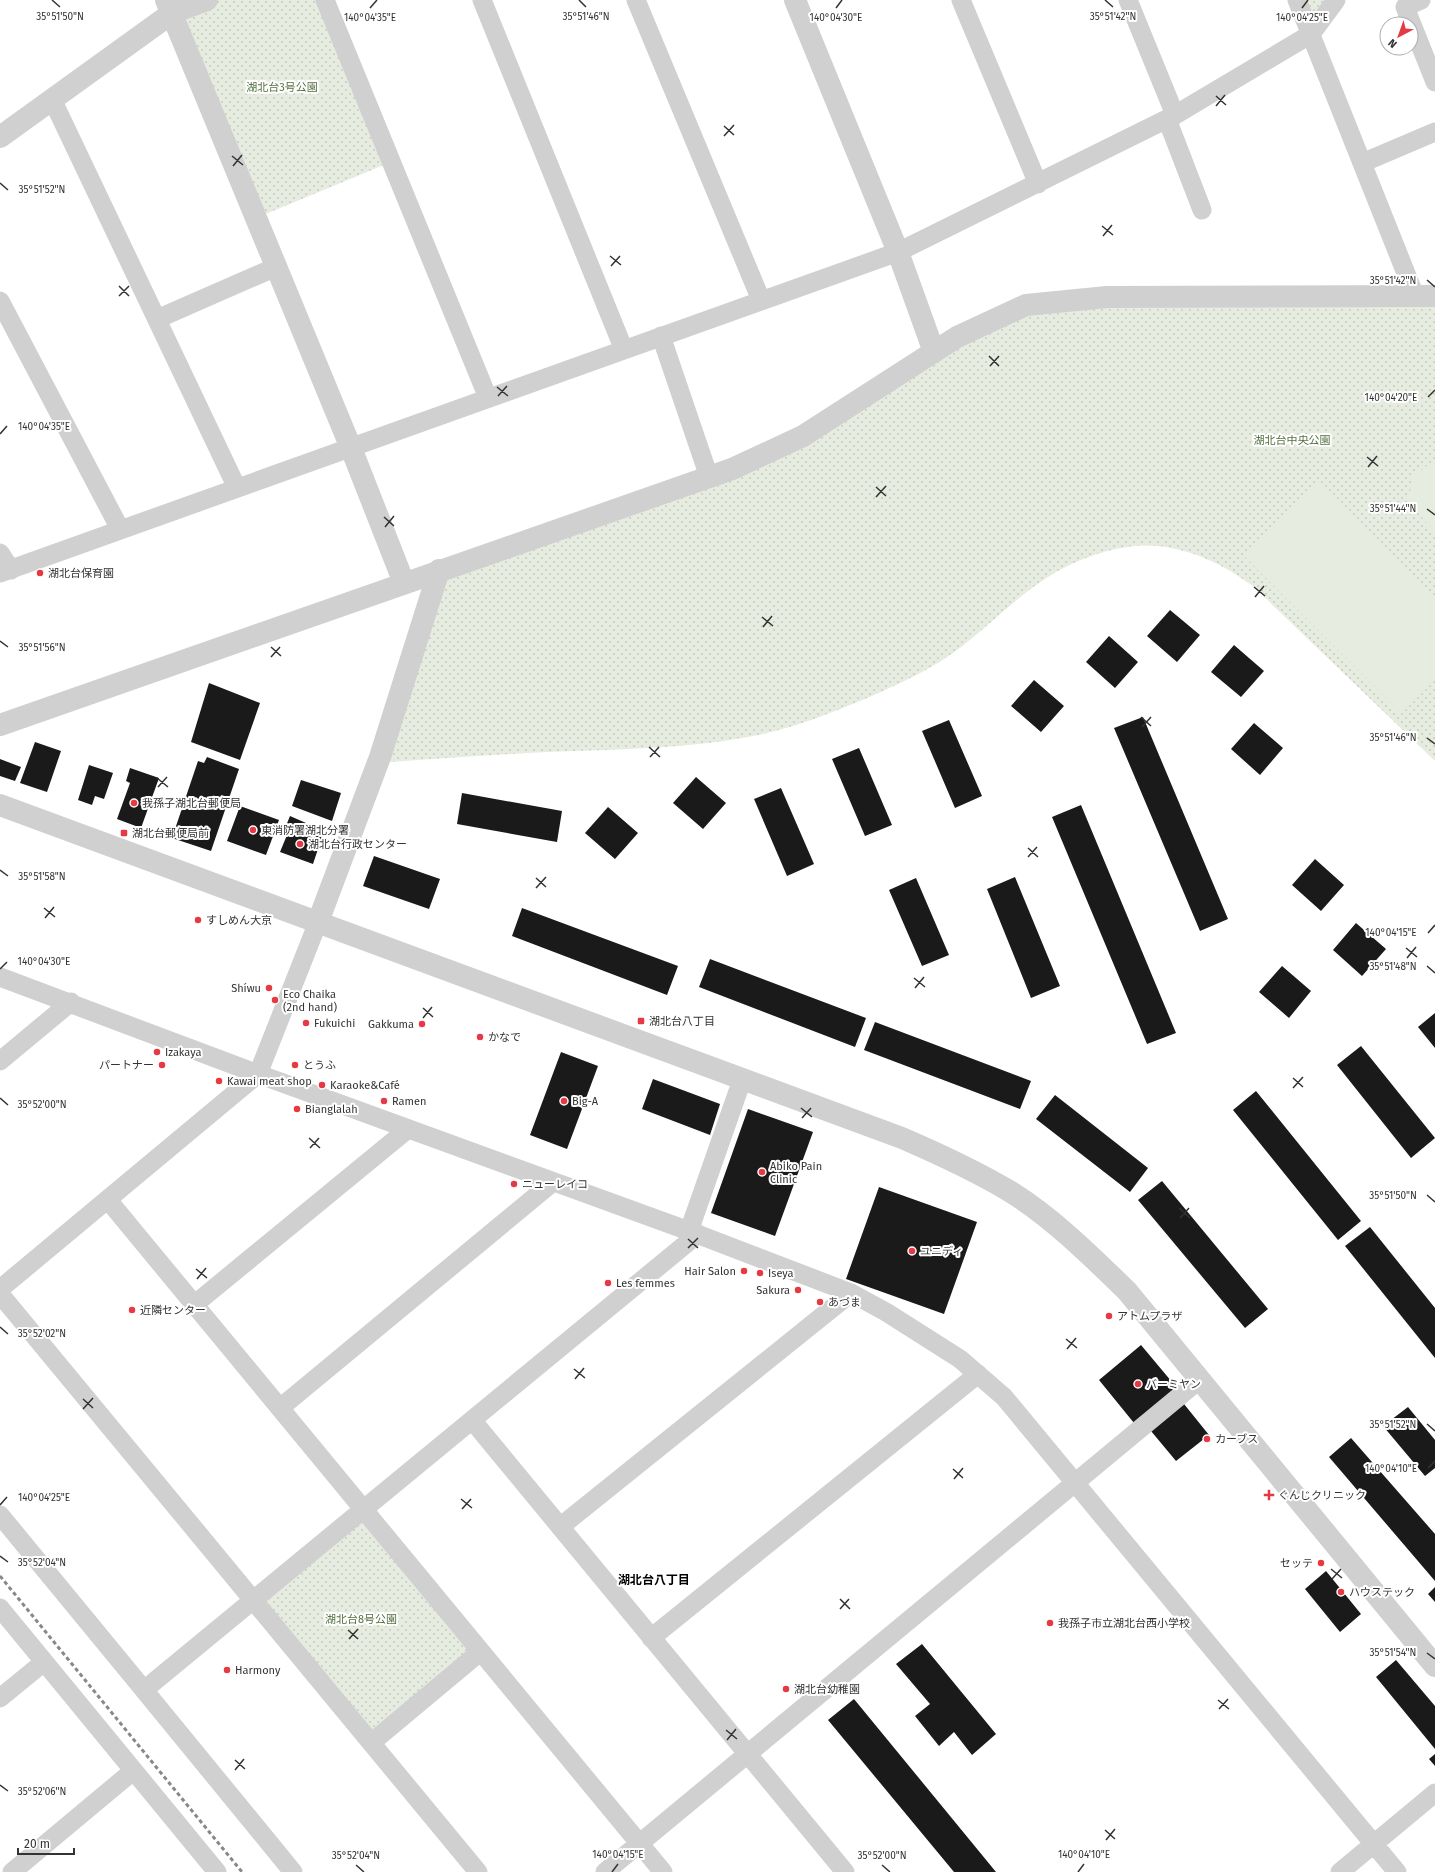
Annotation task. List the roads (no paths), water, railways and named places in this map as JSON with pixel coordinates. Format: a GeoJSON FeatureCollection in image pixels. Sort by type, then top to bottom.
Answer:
{"type":"FeatureCollection","features":[{"type":"Feature","properties":{"kind":"street"},"geometry":{"type":"LineString","coordinates":[[0,137],[52,99],[169,6],[207,0]]}},
{"type":"Feature","properties":{"kind":"street"},"geometry":{"type":"LineString","coordinates":[[325,0],[488,398]]}},
{"type":"Feature","properties":{"kind":"street"},"geometry":{"type":"LineString","coordinates":[[482,0],[624,350]]}},
{"type":"Feature","properties":{"kind":"street"},"geometry":{"type":"LineString","coordinates":[[636,0],[761,300]]}},
{"type":"Feature","properties":{"kind":"street"},"geometry":{"type":"LineString","coordinates":[[795,0],[898,252],[934,352]]}},
{"type":"Feature","properties":{"kind":"street"},"geometry":{"type":"LineString","coordinates":[[961,0],[1038,184]]}},
{"type":"Feature","properties":{"kind":"street"},"geometry":{"type":"LineString","coordinates":[[1128,0],[1171,117],[1202,210]]}},
{"type":"Feature","properties":{"kind":"street"},"geometry":{"type":"LineString","coordinates":[[0,724],[732,469],[803,436],[957,337],[1026,305],[1107,298],[1425,296],[1362,163],[1297,0]]}},
{"type":"Feature","properties":{"kind":"street"},"geometry":{"type":"LineString","coordinates":[[0,553],[5,571],[898,252],[1171,117],[1311,34],[1336,0]]}},
{"type":"Feature","properties":{"kind":"street"},"geometry":{"type":"LineString","coordinates":[[1421,0],[1405,7],[1435,82]]}},
{"type":"Feature","properties":{"kind":"street"},"geometry":{"type":"LineString","coordinates":[[169,6],[351,448],[404,583]]}},
{"type":"Feature","properties":{"kind":"street"},"geometry":{"type":"LineString","coordinates":[[52,99],[237,488]]}},
{"type":"Feature","properties":{"kind":"street"},"geometry":{"type":"LineString","coordinates":[[1362,163],[1435,132]]}},
{"type":"Feature","properties":{"kind":"street"},"geometry":{"type":"LineString","coordinates":[[157,319],[276,267]]}},
{"type":"Feature","properties":{"kind":"street"},"geometry":{"type":"LineString","coordinates":[[0,302],[120,529]]}},
{"type":"Feature","properties":{"kind":"street"},"geometry":{"type":"LineString","coordinates":[[661,336],[709,477]]}},
{"type":"Feature","properties":{"kind":"street"},"geometry":{"type":"LineString","coordinates":[[0,1289],[258,1074],[318,922],[380,757],[439,570]]}},
{"type":"Feature","properties":{"kind":"street"},"geometry":{"type":"LineString","coordinates":[[0,805],[902,1138],[959,1162],[1012,1193],[1057,1226],[1127,1291],[1435,1666]]}},
{"type":"Feature","properties":{"kind":"street"},"geometry":{"type":"LineString","coordinates":[[0,977],[71,1002],[258,1074],[693,1232],[850,1293],[886,1312],[960,1359],[1004,1397],[1397,1872]]}},
{"type":"Feature","properties":{"kind":"street"},"geometry":{"type":"LineString","coordinates":[[0,1061],[71,1002]]}},
{"type":"Feature","properties":{"kind":"street"},"geometry":{"type":"LineString","coordinates":[[144,1690],[364,1511],[693,1232],[742,1080]]}},
{"type":"Feature","properties":{"kind":"street"},"geometry":{"type":"LineString","coordinates":[[196,1304],[408,1129]]}},
{"type":"Feature","properties":{"kind":"street"},"geometry":{"type":"LineString","coordinates":[[280,1408],[553,1182]]}},
{"type":"Feature","properties":{"kind":"street"},"geometry":{"type":"LineString","coordinates":[[108,1200],[196,1304],[364,1511],[663,1872]]}},
{"type":"Feature","properties":{"kind":"street"},"geometry":{"type":"LineString","coordinates":[[560,1527],[850,1293]]}},
{"type":"Feature","properties":{"kind":"street"},"geometry":{"type":"LineString","coordinates":[[0,1294],[478,1872]]}},
{"type":"Feature","properties":{"kind":"street"},"geometry":{"type":"LineString","coordinates":[[652,1638],[978,1374]]}},
{"type":"Feature","properties":{"kind":"street"},"geometry":{"type":"LineString","coordinates":[[605,1872],[1199,1380]]}},
{"type":"Feature","properties":{"kind":"street"},"geometry":{"type":"LineString","coordinates":[[472,1420],[845,1872]]}},
{"type":"Feature","properties":{"kind":"street"},"geometry":{"type":"LineString","coordinates":[[0,1515],[293,1872]]}},
{"type":"Feature","properties":{"kind":"street"},"geometry":{"type":"LineString","coordinates":[[0,1608],[217,1872]]}},
{"type":"Feature","properties":{"kind":"street"},"geometry":{"type":"LineString","coordinates":[[371,1742],[480,1652]]}},
{"type":"Feature","properties":{"kind":"street"},"geometry":{"type":"LineString","coordinates":[[0,1698],[44,1662]]}},
{"type":"Feature","properties":{"kind":"street"},"geometry":{"type":"LineString","coordinates":[[12,1872],[134,1771]]}},
{"type":"Feature","properties":{"kind":"street"},"geometry":{"type":"LineString","coordinates":[[1340,1872],[1435,1793]]}},
{"type":"Feature","properties":{"kind":"railway"},"geometry":{"type":"LineString","coordinates":[[0,1576],[242,1872]]}},
{"type":"Feature","properties":{"kind":"place","name":"湖北台保育園"},"geometry":{"type":"Point","coordinates":[40,573]}},
{"type":"Feature","properties":{"kind":"place","name":"我孫子湖北台郵便局"},"geometry":{"type":"Point","coordinates":[134,803]}},
{"type":"Feature","properties":{"kind":"place","name":"東消防署湖北分署"},"geometry":{"type":"Point","coordinates":[253,830]}},
{"type":"Feature","properties":{"kind":"place","name":"湖北台郵便局前"},"geometry":{"type":"Point","coordinates":[124,833]}},
{"type":"Feature","properties":{"kind":"place","name":"湖北台行政センター"},"geometry":{"type":"Point","coordinates":[300,844]}},
{"type":"Feature","properties":{"kind":"place","name":"すしめん大京"},"geometry":{"type":"Point","coordinates":[198,920]}},
{"type":"Feature","properties":{"kind":"place","name":"Shíwu"},"geometry":{"type":"Point","coordinates":[269,988]}},
{"type":"Feature","properties":{"kind":"place","name":"Eco Chaika (2nd hand)"},"geometry":{"type":"Point","coordinates":[275,1000]}},
{"type":"Feature","properties":{"kind":"place","name":"湖北台八丁目"},"geometry":{"type":"Point","coordinates":[641,1021]}},
{"type":"Feature","properties":{"kind":"place","name":"Fukuichi"},"geometry":{"type":"Point","coordinates":[306,1023]}},
{"type":"Feature","properties":{"kind":"place","name":"Gakkuma"},"geometry":{"type":"Point","coordinates":[422,1024]}},
{"type":"Feature","properties":{"kind":"place","name":"かなで"},"geometry":{"type":"Point","coordinates":[480,1037]}},
{"type":"Feature","properties":{"kind":"place","name":"Izakaya"},"geometry":{"type":"Point","coordinates":[157,1052]}},
{"type":"Feature","properties":{"kind":"place","name":"パートナー"},"geometry":{"type":"Point","coordinates":[162,1065]}},
{"type":"Feature","properties":{"kind":"place","name":"とうふ"},"geometry":{"type":"Point","coordinates":[295,1065]}},
{"type":"Feature","properties":{"kind":"place","name":"Kawai meat shop"},"geometry":{"type":"Point","coordinates":[219,1081]}},
{"type":"Feature","properties":{"kind":"place","name":"Karaoke&Café"},"geometry":{"type":"Point","coordinates":[322,1085]}},
{"type":"Feature","properties":{"kind":"place","name":"Ramen"},"geometry":{"type":"Point","coordinates":[384,1101]}},
{"type":"Feature","properties":{"kind":"place","name":"Big-A"},"geometry":{"type":"Point","coordinates":[564,1101]}},
{"type":"Feature","properties":{"kind":"place","name":"Bianglalah"},"geometry":{"type":"Point","coordinates":[297,1109]}},
{"type":"Feature","properties":{"kind":"place","name":"Abiko Pain Clinic"},"geometry":{"type":"Point","coordinates":[762,1172]}},
{"type":"Feature","properties":{"kind":"place","name":"ニューレイコ"},"geometry":{"type":"Point","coordinates":[514,1184]}},
{"type":"Feature","properties":{"kind":"place","name":"ユニディ"},"geometry":{"type":"Point","coordinates":[912,1251]}},
{"type":"Feature","properties":{"kind":"place","name":"Hair Salon"},"geometry":{"type":"Point","coordinates":[744,1271]}},
{"type":"Feature","properties":{"kind":"place","name":"Iseya"},"geometry":{"type":"Point","coordinates":[760,1273]}},
{"type":"Feature","properties":{"kind":"place","name":"Les femmes"},"geometry":{"type":"Point","coordinates":[608,1283]}},
{"type":"Feature","properties":{"kind":"place","name":"Sakura"},"geometry":{"type":"Point","coordinates":[798,1290]}},
{"type":"Feature","properties":{"kind":"place","name":"あづま"},"geometry":{"type":"Point","coordinates":[820,1302]}},
{"type":"Feature","properties":{"kind":"place","name":"近隣センター"},"geometry":{"type":"Point","coordinates":[132,1310]}},
{"type":"Feature","properties":{"kind":"place","name":"アトムプラザ"},"geometry":{"type":"Point","coordinates":[1109,1316]}},
{"type":"Feature","properties":{"kind":"place","name":"バーミヤン"},"geometry":{"type":"Point","coordinates":[1138,1384]}},
{"type":"Feature","properties":{"kind":"place","name":"カーブス"},"geometry":{"type":"Point","coordinates":[1207,1439]}},
{"type":"Feature","properties":{"kind":"place","name":"ぐんじクリニック"},"geometry":{"type":"Point","coordinates":[1269,1495]}},
{"type":"Feature","properties":{"kind":"place","name":"セッテ"},"geometry":{"type":"Point","coordinates":[1321,1563]}},
{"type":"Feature","properties":{"kind":"place","name":"ハウステック"},"geometry":{"type":"Point","coordinates":[1341,1592]}},
{"type":"Feature","properties":{"kind":"place","name":"我孫子市立湖北台西小学校"},"geometry":{"type":"Point","coordinates":[1050,1623]}},
{"type":"Feature","properties":{"kind":"place","name":"Harmony"},"geometry":{"type":"Point","coordinates":[227,1670]}},
{"type":"Feature","properties":{"kind":"place","name":"湖北台幼稚園"},"geometry":{"type":"Point","coordinates":[786,1689]}},
{"type":"Feature","properties":{"kind":"district","name":"湖北台八丁目"},"geometry":{"type":"Point","coordinates":[654,1580]}},
{"type":"Feature","properties":{"kind":"park label","name":"湖北台3号公園"},"geometry":{"type":"Point","coordinates":[282,87]}},
{"type":"Feature","properties":{"kind":"park label","name":"湖北台中央公園"},"geometry":{"type":"Point","coordinates":[1292,440]}},
{"type":"Feature","properties":{"kind":"park label","name":"湖北台8号公園"},"geometry":{"type":"Point","coordinates":[361,1619]}}]}
